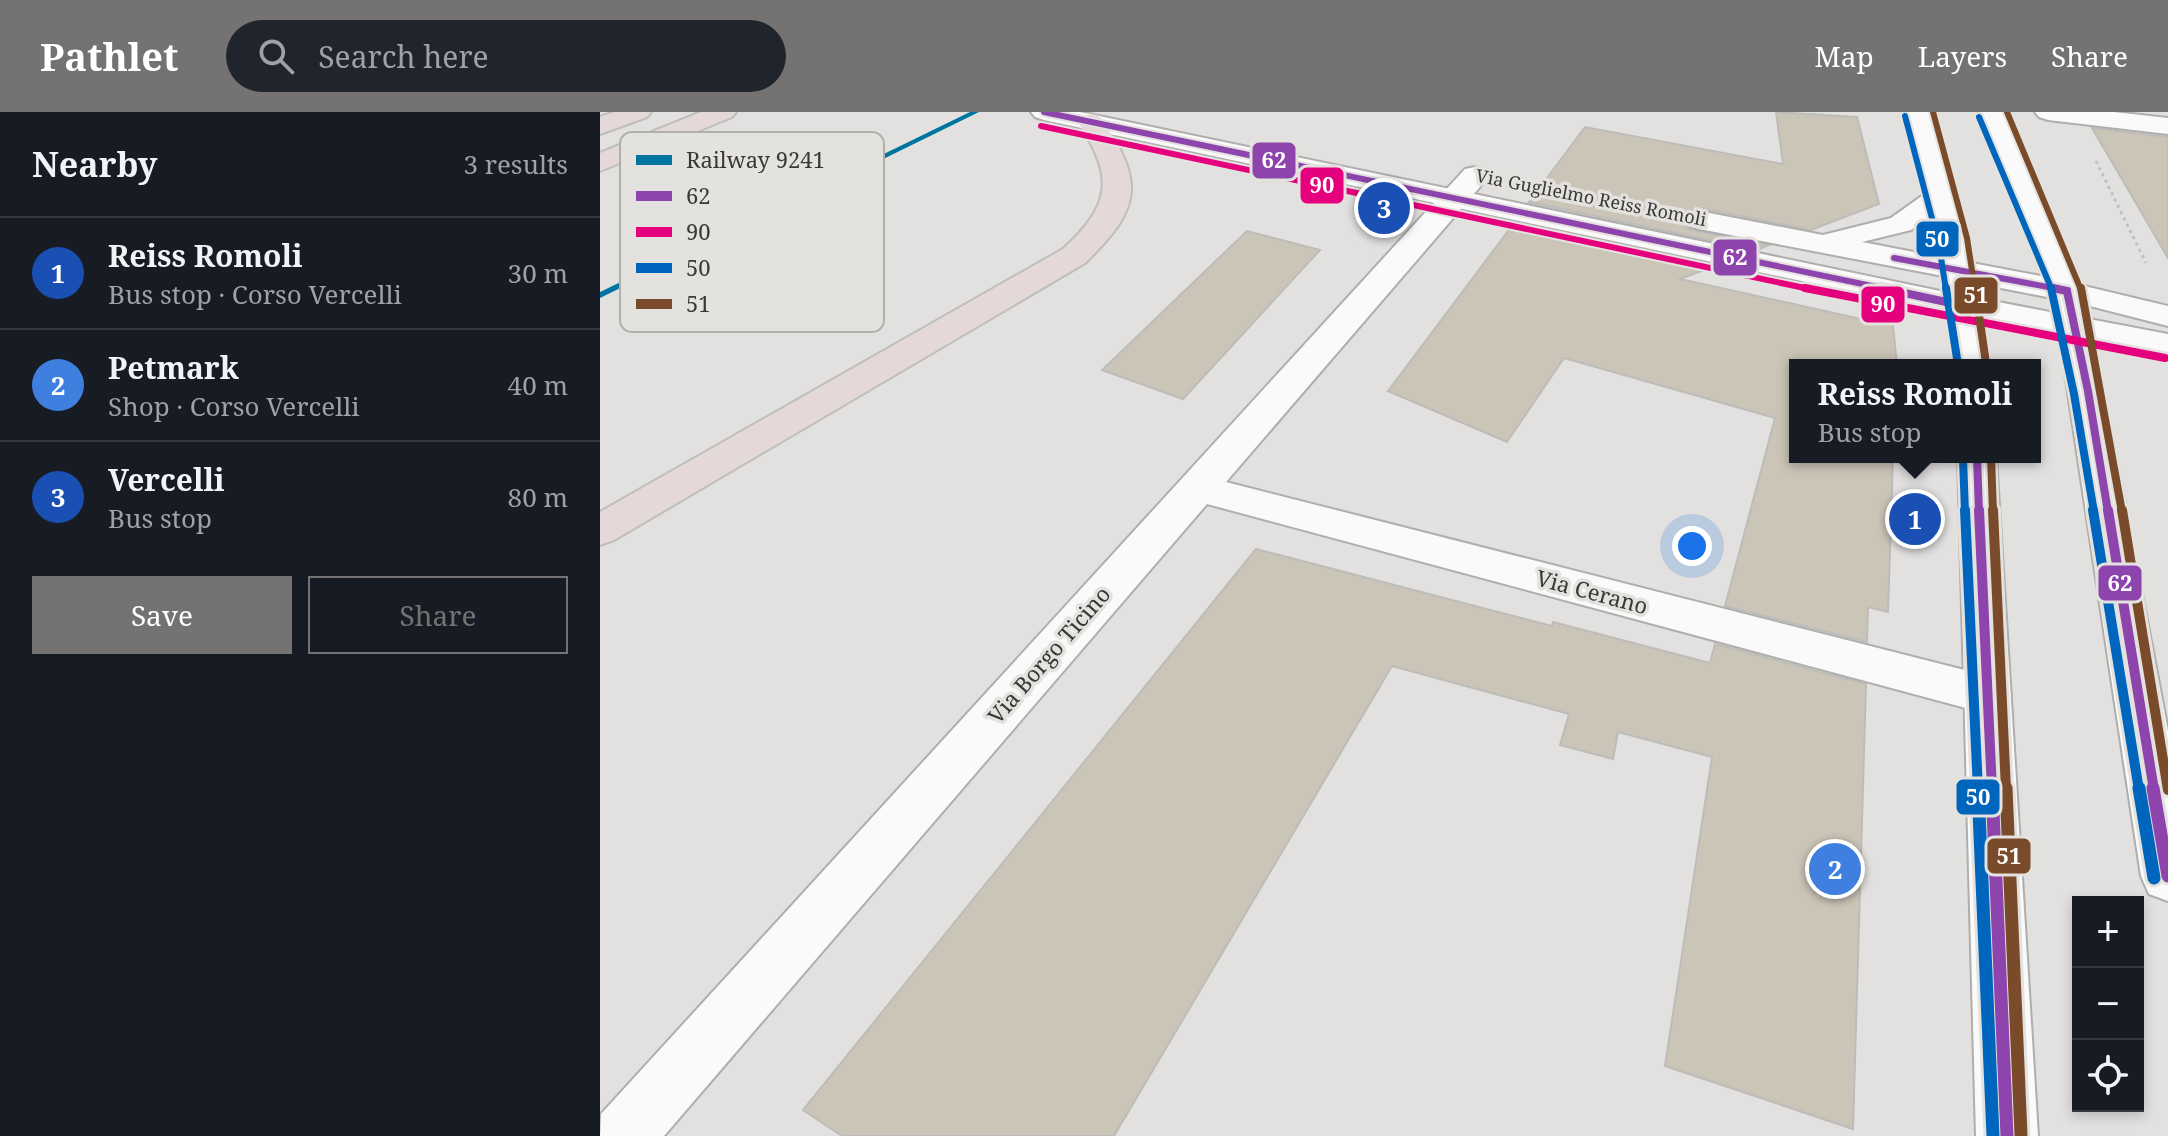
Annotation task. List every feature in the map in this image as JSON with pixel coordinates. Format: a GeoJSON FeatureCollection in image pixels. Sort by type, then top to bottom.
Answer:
{"type":"FeatureCollection","features":[{"type":"Feature","properties":{"kind":"highway"},"geometry":{"type":"LineString","coordinates":[[600,126],[638,112]]}},
{"type":"Feature","properties":{"kind":"highway"},"geometry":{"type":"LineString","coordinates":[[675,132],[723,112]]}},
{"type":"Feature","properties":{"kind":"highway"},"geometry":{"type":"LineString","coordinates":[[600,530],[1074,256],[1101,232],[1115,207],[1118,188],[1109,146],[1087,121]]}},
{"type":"Feature","properties":{"kind":"highway"},"geometry":{"type":"LineString","coordinates":[[600,163],[620,155]]}},
{"type":"Feature","properties":{"kind":"main road","name":"Via Guglielmo Reiss Romoli"},"geometry":{"type":"LineString","coordinates":[[1044,112],[1464,186],[1505,181]]}},
{"type":"Feature","properties":{"kind":"main road","name":"Via Guglielmo Reiss Romoli"},"geometry":{"type":"LineString","coordinates":[[1163,112],[1965,306],[2070,309]]}},
{"type":"Feature","properties":{"kind":"main road"},"geometry":{"type":"LineString","coordinates":[[1919,112],[1959,271],[1971,359]]}},
{"type":"Feature","properties":{"kind":"main road"},"geometry":{"type":"LineString","coordinates":[[1992,112],[2070,309],[2088,391],[2168,876]]}},
{"type":"Feature","properties":{"kind":"main road"},"geometry":{"type":"LineString","coordinates":[[2048,112],[2168,126]]}},
{"type":"Feature","properties":{"kind":"main road","name":"Via Borgo Ticino"},"geometry":{"type":"LineString","coordinates":[[623,1136],[1464,186]]}},
{"type":"Feature","properties":{"kind":"main road"},"geometry":{"type":"LineString","coordinates":[[1813,243],[1901,224],[1941,195]]}},
{"type":"Feature","properties":{"kind":"main road","name":"Via Guglielmo Reiss Romoli"},"geometry":{"type":"LineString","coordinates":[[1674,215],[1959,271],[2070,309]]}},
{"type":"Feature","properties":{"kind":"main road"},"geometry":{"type":"LineString","coordinates":[[2070,309],[2168,316]]}},
{"type":"Feature","properties":{"kind":"main road"},"geometry":{"type":"LineString","coordinates":[[2070,309],[2168,344]]}},
{"type":"Feature","properties":{"kind":"main road"},"geometry":{"type":"LineString","coordinates":[[1977,463],[2007,1136]]}},
{"type":"Feature","properties":{"kind":"main road","name":"Via Cerano"},"geometry":{"type":"LineString","coordinates":[[1196,488],[1988,695]]}},
{"type":"Feature","properties":{"kind":"path"},"geometry":{"type":"LineString","coordinates":[[2079,116],[2080,126],[2147,266]]}},
{"type":"Feature","properties":{"kind":"building"},"geometry":{"type":"Polygon","coordinates":[[[1776,112],[1857,117],[1879,204],[1811,230],[1700,208],[1688,211],[1682,218],[1688,229],[1769,245],[1757,250],[1529,202],[1585,127],[1783,164],[1776,112]]]}},
{"type":"Feature","properties":{"kind":"building"},"geometry":{"type":"Polygon","coordinates":[[[2092,128],[2168,137],[2168,258],[2092,128]]]}},
{"type":"Feature","properties":{"kind":"building"},"geometry":{"type":"Polygon","coordinates":[[[1514,223],[1715,266],[1680,279],[1893,326],[1896,359],[1789,359],[1789,463],[1893,463],[1888,612],[1868,607],[1867,642],[1725,606],[1775,418],[1564,358],[1507,442],[1388,391],[1514,223]]]}},
{"type":"Feature","properties":{"kind":"building"},"geometry":{"type":"Polygon","coordinates":[[[1247,231],[1320,250],[1183,399],[1102,370],[1247,231]]]}},
{"type":"Feature","properties":{"kind":"building"},"geometry":{"type":"Polygon","coordinates":[[[1256,549],[1552,626],[1553,622],[1710,663],[1715,644],[1866,684],[1853,1129],[1665,1066],[1712,757],[1618,732],[1613,759],[1560,745],[1569,714],[1392,666],[1114,1136],[842,1136],[803,1110],[1256,549]]]}},
{"type":"Feature","properties":{"kind":"rail line","name":"9241"},"geometry":{"type":"LineString","coordinates":[[884,157],[976,112]]}},
{"type":"Feature","properties":{"kind":"rail line","name":"9241"},"geometry":{"type":"LineString","coordinates":[[600,295],[620,285]]}},
{"type":"Feature","properties":{"kind":"transit line","name":"62"},"geometry":{"type":"LineString","coordinates":[[1044,112],[1965,306]]}},
{"type":"Feature","properties":{"kind":"transit line","name":"51"},"geometry":{"type":"LineString","coordinates":[[1933,112],[1967,238],[1985,359]]}},
{"type":"Feature","properties":{"kind":"transit line","name":"51"},"geometry":{"type":"LineString","coordinates":[[2007,112],[2081,288],[2102,389],[2168,790]]}},
{"type":"Feature","properties":{"kind":"transit line","name":"50"},"geometry":{"type":"LineString","coordinates":[[1905,116],[1939,245],[1957,359]]}},
{"type":"Feature","properties":{"kind":"transit line","name":"50"},"geometry":{"type":"LineString","coordinates":[[1979,117],[2054,295],[2074,394],[2154,878]]}},
{"type":"Feature","properties":{"kind":"transit line","name":"90"},"geometry":{"type":"LineString","coordinates":[[1041,126],[1869,302],[2165,358]]}},
{"type":"Feature","properties":{"kind":"transit line","name":"62"},"geometry":{"type":"LineString","coordinates":[[1894,258],[2067,291]]}},
{"type":"Feature","properties":{"kind":"transit line","name":"62"},"geometry":{"type":"LineString","coordinates":[[2067,291],[2088,391],[2168,876]]}},
{"type":"Feature","properties":{"kind":"transit line","name":"50"},"geometry":{"type":"LineString","coordinates":[[1963,463],[1993,1136]]}},
{"type":"Feature","properties":{"kind":"transit line","name":"62"},"geometry":{"type":"LineString","coordinates":[[1977,463],[2007,1136]]}},
{"type":"Feature","properties":{"kind":"transit line","name":"51"},"geometry":{"type":"LineString","coordinates":[[1991,463],[2021,1135]]}},
{"type":"Feature","properties":{"kind":"place","name":"Vercelli"},"geometry":{"type":"Point","coordinates":[1384,208]}},
{"type":"Feature","properties":{"kind":"place","name":"Reiss Romoli"},"geometry":{"type":"Point","coordinates":[1915,519]}},
{"type":"Feature","properties":{"kind":"place","name":"Petmark"},"geometry":{"type":"Point","coordinates":[1835,869]}}]}
